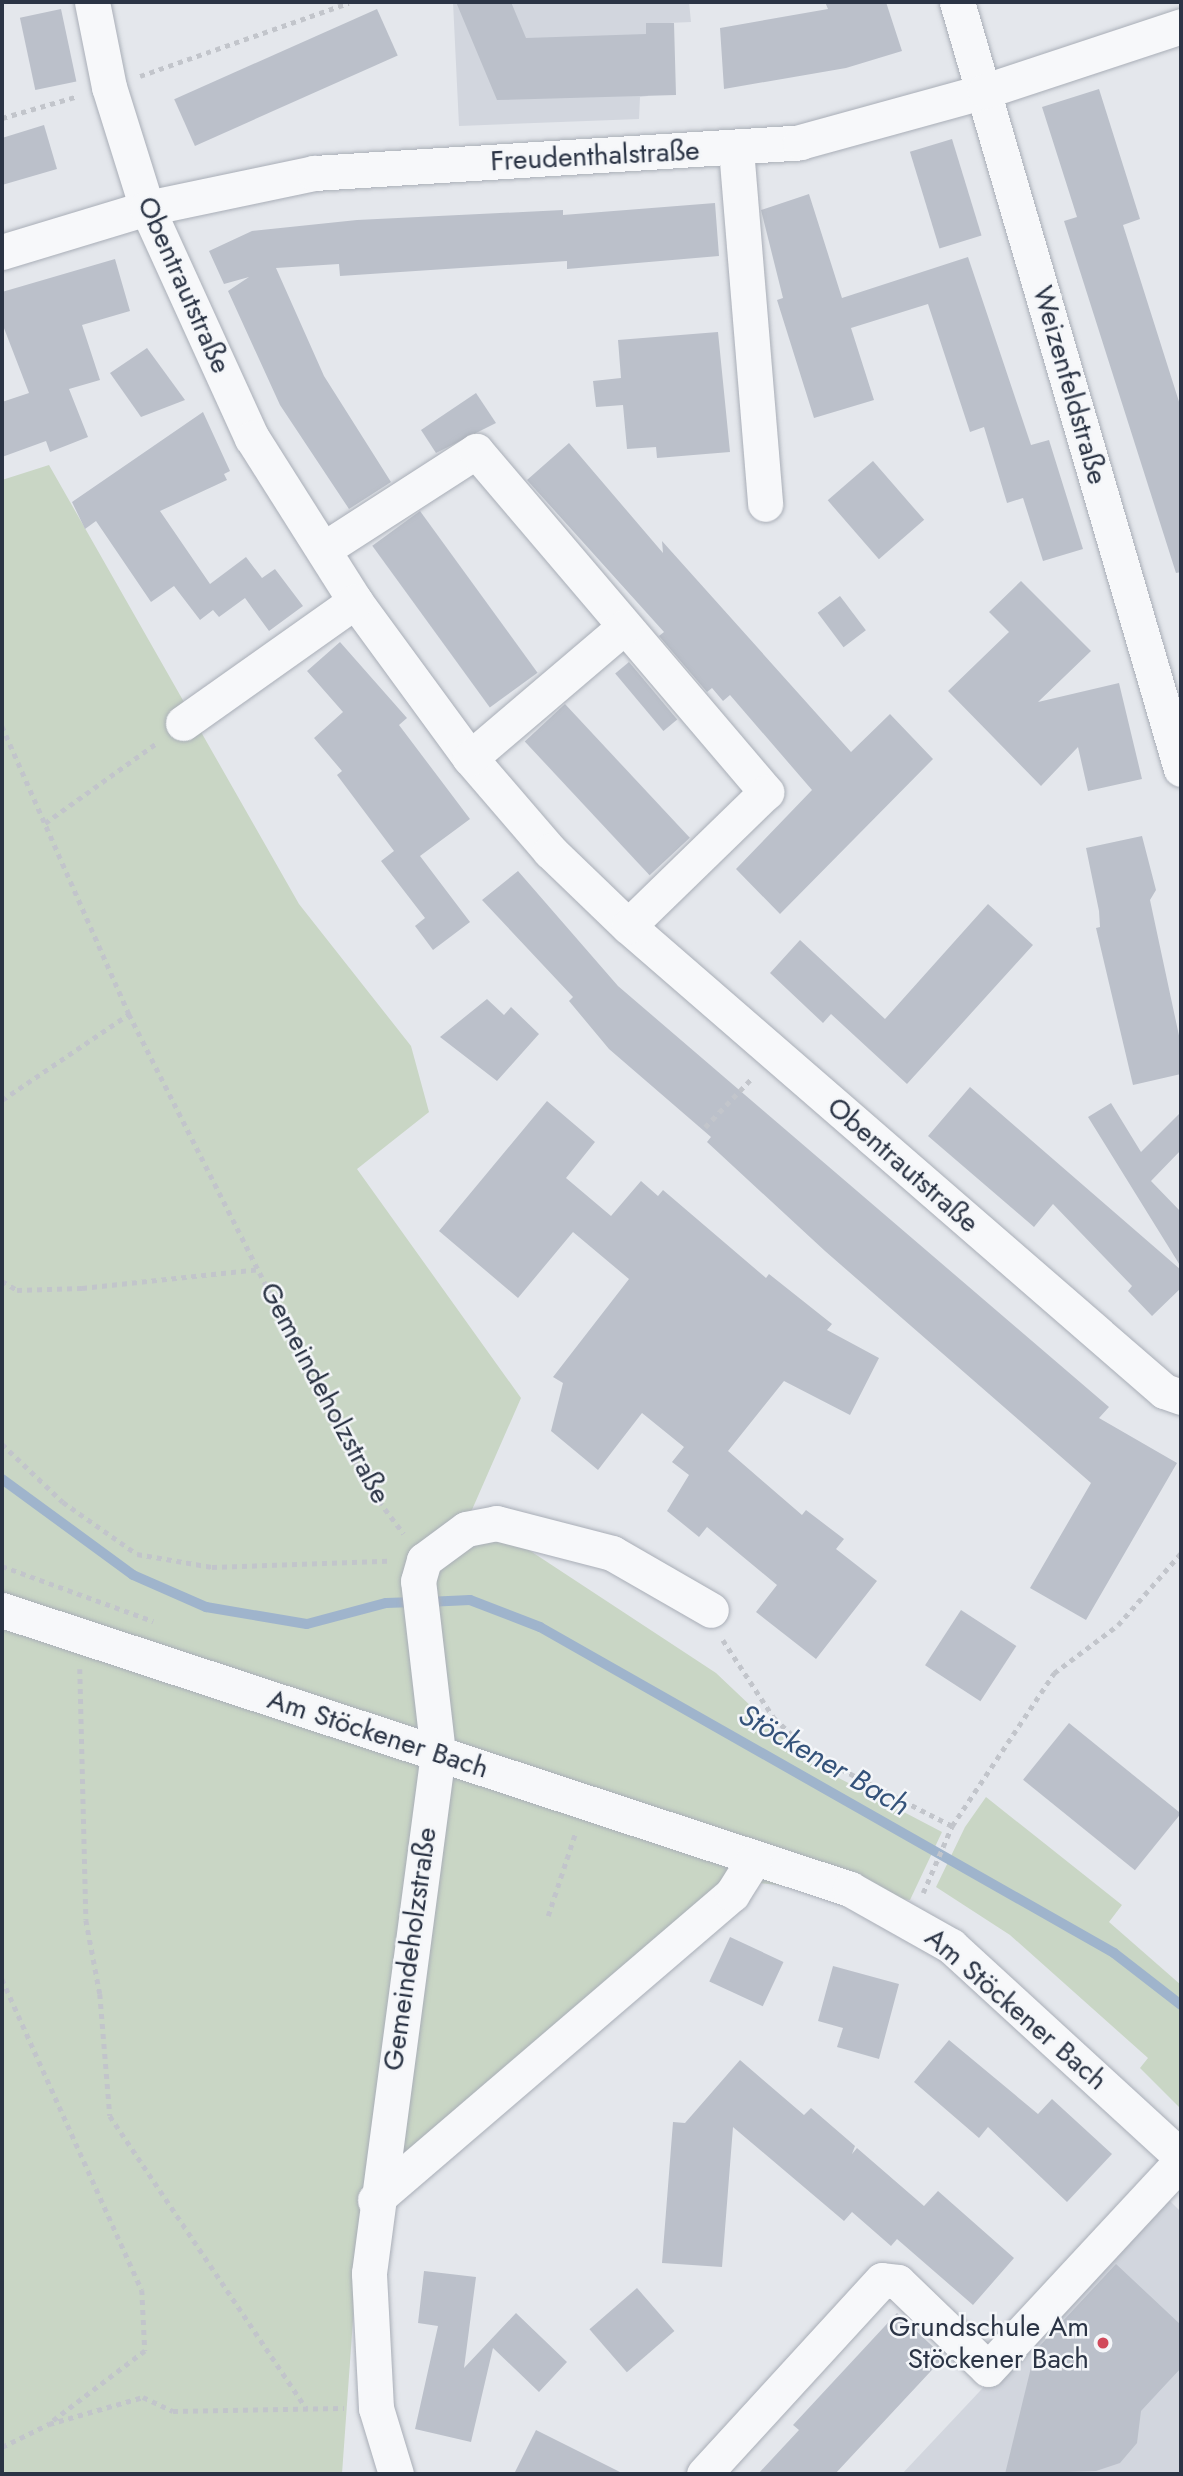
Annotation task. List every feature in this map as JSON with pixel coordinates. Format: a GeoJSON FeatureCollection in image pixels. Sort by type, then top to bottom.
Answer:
{"type":"FeatureCollection","features":[{"type":"Feature","properties":{"kind":"street","name":"Obentrautstraße"},"geometry":{"type":"LineString","coordinates":[[92,2],[109,87],[148,208],[252,438],[355,601],[470,758],[550,851],[628,926],[1164,1391],[1181,1397]]}},
{"type":"Feature","properties":{"kind":"street","name":"Weizenfeldstraße"},"geometry":{"type":"LineString","coordinates":[[957,2],[1181,769]]}},
{"type":"Feature","properties":{"kind":"street","name":"Freudenthalstraße"},"geometry":{"type":"LineString","coordinates":[[2,251],[148,208],[314,173],[405,164],[736,149],[800,142],[985,91],[1181,26]]}},
{"type":"Feature","properties":{"kind":"street"},"geometry":{"type":"LineString","coordinates":[[736,149],[765,504]]}},
{"type":"Feature","properties":{"kind":"street"},"geometry":{"type":"LineString","coordinates":[[324,549],[476,451],[766,792],[628,926]]}},
{"type":"Feature","properties":{"kind":"street"},"geometry":{"type":"LineString","coordinates":[[183,723],[355,601]]}},
{"type":"Feature","properties":{"kind":"street"},"geometry":{"type":"LineString","coordinates":[[470,758],[624,627]]}},
{"type":"Feature","properties":{"kind":"street"},"geometry":{"type":"LineString","coordinates":[[424,1560],[466,1529],[496,1523],[612,1553],[711,1610]]}},
{"type":"Feature","properties":{"kind":"street","name":"Gemeindeholzstraße"},"geometry":{"type":"LineString","coordinates":[[396,2474],[376,2408],[368,2334],[375,2200],[438,1753],[418,1581],[424,1560]]}},
{"type":"Feature","properties":{"kind":"street","name":"Am Stöckener Bach"},"geometry":{"type":"LineString","coordinates":[[2,1610],[850,1889],[951,1946],[1181,2159]]}},
{"type":"Feature","properties":{"kind":"street"},"geometry":{"type":"LineString","coordinates":[[375,2200],[733,1894],[754,1859]]}},
{"type":"Feature","properties":{"kind":"street"},"geometry":{"type":"LineString","coordinates":[[704,2474],[881,2280],[898,2282],[988,2369],[1181,2159]]}},
{"type":"Feature","properties":{"kind":"path"},"geometry":{"type":"LineString","coordinates":[[2,118],[109,87],[349,3]]}},
{"type":"Feature","properties":{"kind":"path"},"geometry":{"type":"LineString","coordinates":[[45,823],[183,723]]}},
{"type":"Feature","properties":{"kind":"path","name":"Gemeindeholzstraße"},"geometry":{"type":"LineString","coordinates":[[2,726],[129,1014],[368,1485],[424,1560]]}},
{"type":"Feature","properties":{"kind":"path"},"geometry":{"type":"LineString","coordinates":[[2,1100],[129,1014]]}},
{"type":"Feature","properties":{"kind":"path"},"geometry":{"type":"LineString","coordinates":[[705,1127],[775,1054]]}},
{"type":"Feature","properties":{"kind":"path"},"geometry":{"type":"LineString","coordinates":[[2,1281],[17,1290],[82,1288],[259,1269]]}},
{"type":"Feature","properties":{"kind":"path"},"geometry":{"type":"LineString","coordinates":[[2,1444],[63,1502],[137,1554],[212,1567],[424,1560]]}},
{"type":"Feature","properties":{"kind":"path"},"geometry":{"type":"LineString","coordinates":[[925,1889],[952,1826],[1054,1673],[1118,1626],[1181,1553]]}},
{"type":"Feature","properties":{"kind":"path"},"geometry":{"type":"LineString","coordinates":[[29,1578],[37,1588]]}},
{"type":"Feature","properties":{"kind":"path"},"geometry":{"type":"LineString","coordinates":[[711,1610],[727,1653],[774,1718],[814,1755],[952,1826]]}},
{"type":"Feature","properties":{"kind":"path"},"geometry":{"type":"LineString","coordinates":[[69,1631],[80,1663],[86,1920],[100,1994],[110,2116],[306,2408]]}},
{"type":"Feature","properties":{"kind":"path"},"geometry":{"type":"LineString","coordinates":[[548,1916],[585,1802]]}},
{"type":"Feature","properties":{"kind":"path"},"geometry":{"type":"LineString","coordinates":[[2,1979],[142,2291],[145,2351],[49,2424]]}},
{"type":"Feature","properties":{"kind":"path"},"geometry":{"type":"LineString","coordinates":[[2,2447],[49,2424],[143,2397],[173,2411],[376,2408]]}},
{"type":"Feature","properties":{"kind":"shaded area"},"geometry":{"type":"Polygon","coordinates":[[[453,2],[689,2],[691,22],[646,24],[648,96],[640,97],[639,119],[459,126],[453,2]]]}},
{"type":"Feature","properties":{"kind":"shaded area","name":"Grundschule Am Stöckener Bach"},"geometry":{"type":"Polygon","coordinates":[[[1164,2195],[1181,2212],[1181,2474],[902,2474],[1164,2195]]]}},
{"type":"Feature","properties":{"kind":"green space"},"geometry":{"type":"Polygon","coordinates":[[[49,465],[299,904],[411,1046],[429,1112],[357,1169],[521,1398],[471,1512],[716,1673],[812,1764],[942,1832],[910,1900],[733,1880],[361,2208],[342,2474],[2,2474],[2,480],[49,465]]]}},
{"type":"Feature","properties":{"kind":"green space"},"geometry":{"type":"Polygon","coordinates":[[[986,1797],[1122,1905],[1109,1922],[1181,1985],[1181,2109],[1140,2068],[1148,2058],[1010,1935],[936,1887],[965,1827],[986,1797]]]}},
{"type":"Feature","properties":{"kind":"building"},"geometry":{"type":"Polygon","coordinates":[[[456,2],[511,2],[526,38],[646,34],[646,23],[674,23],[676,95],[497,100],[456,2]]]}},
{"type":"Feature","properties":{"kind":"building"},"geometry":{"type":"Polygon","coordinates":[[[825,2],[886,2],[902,51],[846,68],[724,89],[720,28],[828,9],[825,2]]]}},
{"type":"Feature","properties":{"kind":"building"},"geometry":{"type":"Polygon","coordinates":[[[61,9],[76,81],[35,90],[20,18],[61,9]]]}},
{"type":"Feature","properties":{"kind":"building"},"geometry":{"type":"Polygon","coordinates":[[[377,9],[398,56],[195,146],[174,99],[377,9]]]}},
{"type":"Feature","properties":{"kind":"building"},"geometry":{"type":"Polygon","coordinates":[[[1099,89],[1140,219],[1123,225],[1181,408],[1181,572],[1176,573],[1064,221],[1077,217],[1042,107],[1099,89]]]}},
{"type":"Feature","properties":{"kind":"building"},"geometry":{"type":"Polygon","coordinates":[[[44,125],[57,169],[2,185],[2,138],[44,125]]]}},
{"type":"Feature","properties":{"kind":"building"},"geometry":{"type":"Polygon","coordinates":[[[952,139],[982,236],[939,248],[910,152],[952,139]]]}},
{"type":"Feature","properties":{"kind":"building"},"geometry":{"type":"Polygon","coordinates":[[[809,194],[842,298],[968,257],[1031,445],[1049,440],[1083,549],[1043,561],[1023,498],[1007,503],[984,427],[970,432],[928,304],[851,328],[874,400],[814,418],[777,300],[783,298],[761,210],[809,194]]]}},
{"type":"Feature","properties":{"kind":"building"},"geometry":{"type":"Polygon","coordinates":[[[715,203],[719,256],[567,269],[567,261],[340,276],[339,264],[276,268],[324,376],[391,482],[349,509],[280,405],[228,291],[249,277],[224,284],[209,251],[252,231],[357,220],[563,210],[563,215],[715,203]]]}},
{"type":"Feature","properties":{"kind":"building"},"geometry":{"type":"Polygon","coordinates":[[[115,259],[130,311],[82,325],[100,380],[69,389],[88,437],[50,452],[46,441],[2,457],[2,402],[29,393],[2,323],[2,292],[115,259]]]}},
{"type":"Feature","properties":{"kind":"building"},"geometry":{"type":"Polygon","coordinates":[[[718,332],[730,452],[657,458],[656,447],[627,449],[623,405],[596,407],[593,381],[621,378],[618,340],[718,332]]]}},
{"type":"Feature","properties":{"kind":"building"},"geometry":{"type":"Polygon","coordinates":[[[147,348],[185,400],[141,417],[110,373],[147,348]]]}},
{"type":"Feature","properties":{"kind":"building"},"geometry":{"type":"Polygon","coordinates":[[[476,393],[496,423],[436,453],[421,430],[476,393]]]}},
{"type":"Feature","properties":{"kind":"building"},"geometry":{"type":"Polygon","coordinates":[[[203,412],[230,471],[224,474],[227,480],[160,511],[210,584],[246,557],[262,578],[275,569],[303,606],[269,631],[245,598],[219,617],[213,610],[200,620],[174,586],[151,602],[96,521],[85,529],[72,502],[203,412]]]}},
{"type":"Feature","properties":{"kind":"building"},"geometry":{"type":"Polygon","coordinates":[[[569,443],[663,553],[662,541],[851,752],[890,714],[933,759],[780,914],[736,869],[812,790],[730,695],[723,701],[712,688],[707,692],[659,636],[664,632],[527,480],[569,443]]]}},
{"type":"Feature","properties":{"kind":"building"},"geometry":{"type":"Polygon","coordinates":[[[873,461],[924,520],[879,559],[828,500],[873,461]]]}},
{"type":"Feature","properties":{"kind":"building"},"geometry":{"type":"Polygon","coordinates":[[[420,511],[538,673],[490,707],[372,546],[420,511]]]}},
{"type":"Feature","properties":{"kind":"building"},"geometry":{"type":"Polygon","coordinates":[[[1021,581],[1091,651],[1038,702],[1119,683],[1142,779],[1088,791],[1078,747],[1041,786],[948,691],[1009,632],[989,612],[1021,581]]]}},
{"type":"Feature","properties":{"kind":"building"},"geometry":{"type":"Polygon","coordinates":[[[840,596],[866,630],[844,647],[818,613],[840,596]]]}},
{"type":"Feature","properties":{"kind":"building"},"geometry":{"type":"Polygon","coordinates":[[[340,642],[407,718],[399,725],[470,819],[420,856],[470,922],[433,950],[415,926],[425,918],[381,861],[394,851],[337,775],[342,771],[314,738],[343,712],[307,671],[340,642]]]}},
{"type":"Feature","properties":{"kind":"building"},"geometry":{"type":"Polygon","coordinates":[[[629,662],[677,719],[663,731],[615,674],[629,662]]]}},
{"type":"Feature","properties":{"kind":"building"},"geometry":{"type":"Polygon","coordinates":[[[565,704],[690,838],[650,875],[525,742],[565,704]]]}},
{"type":"Feature","properties":{"kind":"building"},"geometry":{"type":"Polygon","coordinates":[[[1142,836],[1156,890],[1150,900],[1181,1045],[1181,1074],[1133,1085],[1096,928],[1100,927],[1099,911],[1086,848],[1142,836]]]}},
{"type":"Feature","properties":{"kind":"building"},"geometry":{"type":"Polygon","coordinates":[[[518,871],[618,986],[1109,1407],[1099,1418],[1177,1463],[1086,1620],[1030,1588],[1091,1483],[825,1251],[707,1142],[711,1137],[609,1049],[569,1001],[573,997],[482,900],[518,871]]]}},
{"type":"Feature","properties":{"kind":"building"},"geometry":{"type":"Polygon","coordinates":[[[988,904],[1033,945],[907,1084],[831,1014],[823,1023],[770,973],[800,940],[885,1019],[988,904]]]}},
{"type":"Feature","properties":{"kind":"building"},"geometry":{"type":"Polygon","coordinates":[[[487,999],[504,1015],[511,1007],[539,1034],[497,1081],[440,1037],[487,999]]]}},
{"type":"Feature","properties":{"kind":"building"},"geometry":{"type":"Polygon","coordinates":[[[970,1087],[1181,1270],[1181,1288],[1152,1316],[1128,1291],[1132,1286],[1053,1204],[1034,1227],[928,1136],[970,1087]]]}},
{"type":"Feature","properties":{"kind":"building"},"geometry":{"type":"Polygon","coordinates":[[[547,1101],[595,1142],[566,1178],[611,1216],[641,1181],[658,1196],[663,1190],[766,1278],[769,1274],[832,1324],[827,1330],[879,1358],[850,1415],[784,1381],[728,1451],[802,1515],[806,1510],[844,1539],[836,1549],[877,1581],[816,1659],[756,1612],[777,1585],[707,1527],[699,1537],[667,1511],[689,1475],[672,1462],[684,1447],[642,1413],[598,1470],[551,1431],[563,1383],[553,1377],[629,1279],[573,1232],[518,1298],[439,1231],[547,1101]]]}},
{"type":"Feature","properties":{"kind":"building"},"geometry":{"type":"Polygon","coordinates":[[[1111,1103],[1141,1152],[1181,1112],[1181,1150],[1151,1181],[1181,1212],[1181,1267],[1088,1117],[1111,1103]]]}},
{"type":"Feature","properties":{"kind":"building"},"geometry":{"type":"Polygon","coordinates":[[[961,1610],[1016,1646],[980,1701],[925,1665],[961,1610]]]}},
{"type":"Feature","properties":{"kind":"building"},"geometry":{"type":"Polygon","coordinates":[[[1069,1723],[1181,1814],[1135,1870],[1023,1780],[1069,1723]]]}},
{"type":"Feature","properties":{"kind":"building"},"geometry":{"type":"Polygon","coordinates":[[[730,1937],[783,1962],[763,2006],[709,1981],[730,1937]]]}},
{"type":"Feature","properties":{"kind":"building"},"geometry":{"type":"Polygon","coordinates":[[[833,1966],[899,1984],[879,2059],[837,2047],[843,2028],[818,2021],[833,1966]]]}},
{"type":"Feature","properties":{"kind":"building"},"geometry":{"type":"Polygon","coordinates":[[[949,2040],[1038,2114],[1052,2099],[1112,2154],[1067,2202],[988,2127],[979,2138],[914,2082],[949,2040]]]}},
{"type":"Feature","properties":{"kind":"building"},"geometry":{"type":"Polygon","coordinates":[[[740,2060],[804,2115],[811,2108],[855,2146],[852,2154],[857,2148],[924,2206],[938,2191],[1014,2258],[973,2305],[897,2239],[891,2246],[852,2212],[844,2221],[733,2127],[722,2267],[662,2263],[673,2122],[685,2123],[740,2060]]]}},
{"type":"Feature","properties":{"kind":"building"},"geometry":{"type":"Polygon","coordinates":[[[1116,2264],[1181,2325],[1181,2368],[1141,2411],[1137,2443],[1120,2463],[1096,2471],[1005,2474],[1035,2351],[1116,2264]]]}},
{"type":"Feature","properties":{"kind":"building"},"geometry":{"type":"Polygon","coordinates":[[[424,2271],[476,2277],[464,2368],[516,2313],[567,2362],[539,2392],[493,2348],[471,2442],[415,2429],[438,2326],[418,2323],[424,2271]]]}},
{"type":"Feature","properties":{"kind":"building"},"geometry":{"type":"Polygon","coordinates":[[[637,2288],[674,2331],[627,2372],[589,2329],[637,2288]]]}},
{"type":"Feature","properties":{"kind":"building"},"geometry":{"type":"Polygon","coordinates":[[[897,2313],[944,2357],[835,2474],[758,2474],[799,2430],[793,2425],[897,2313]]]}},
{"type":"Feature","properties":{"kind":"building"},"geometry":{"type":"Polygon","coordinates":[[[536,2430],[624,2474],[514,2474],[536,2430]]]}},
{"type":"Feature","properties":{"kind":"waterway","name":"Stöckener Bach"},"geometry":{"type":"LineString","coordinates":[[2,1479],[133,1575],[206,1607],[307,1624],[386,1603],[414,1602]]}},
{"type":"Feature","properties":{"kind":"waterway","name":"Stöckener Bach"},"geometry":{"type":"LineString","coordinates":[[427,1602],[470,1600],[540,1627],[1114,1953],[1181,2005]]}},
{"type":"Feature","properties":{"kind":"place","name":"Grundschule Am Stöckener Bach"},"geometry":{"type":"Point","coordinates":[1103,2343]}}]}
